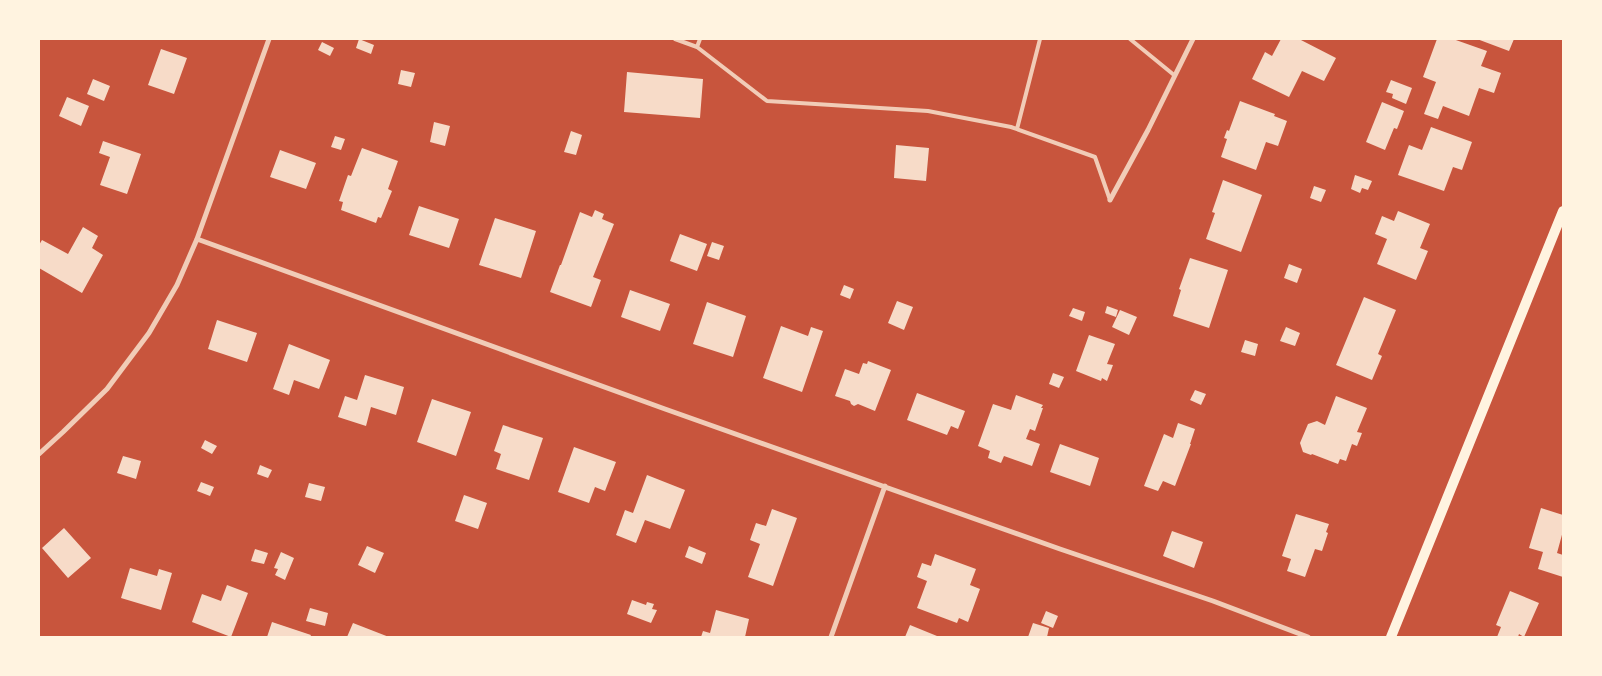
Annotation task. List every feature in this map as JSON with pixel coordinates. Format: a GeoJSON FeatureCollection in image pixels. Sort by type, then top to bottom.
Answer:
{"type":"FeatureCollection","features":[{"type":"Feature","properties":{"kind":"main road"},"geometry":{"type":"LineString","coordinates":[[1392,637],[1563,210]]}},
{"type":"Feature","properties":{"kind":"street"},"geometry":{"type":"LineString","coordinates":[[39,454],[107,390],[149,333],[177,285],[197,238],[270,39]]}},
{"type":"Feature","properties":{"kind":"street"},"geometry":{"type":"LineString","coordinates":[[1110,200],[1148,130],[1193,39]]}},
{"type":"Feature","properties":{"kind":"street"},"geometry":{"type":"LineString","coordinates":[[197,238],[665,409],[1060,549],[1213,601],[1308,637]]}},
{"type":"Feature","properties":{"kind":"street"},"geometry":{"type":"LineString","coordinates":[[830,637],[885,486]]}},
{"type":"Feature","properties":{"kind":"lane"},"geometry":{"type":"LineString","coordinates":[[675,39],[697,47],[767,102],[928,111],[1011,126],[1095,157],[1110,200]]}},
{"type":"Feature","properties":{"kind":"lane"},"geometry":{"type":"LineString","coordinates":[[697,47],[700,39]]}},
{"type":"Feature","properties":{"kind":"lane"},"geometry":{"type":"LineString","coordinates":[[1017,129],[1040,39]]}},
{"type":"Feature","properties":{"kind":"lane"},"geometry":{"type":"LineString","coordinates":[[1130,39],[1174,75]]}},
{"type":"Feature","properties":{"kind":"building"},"geometry":{"type":"Polygon","coordinates":[[[359,39],[374,45],[371,54],[356,48],[359,39]]]}},
{"type":"Feature","properties":{"kind":"building"},"geometry":{"type":"Polygon","coordinates":[[[1281,39],[1299,39],[1336,58],[1324,81],[1302,71],[1289,97],[1252,79],[1265,52],[1272,56],[1281,39]]]}},
{"type":"Feature","properties":{"kind":"building"},"geometry":{"type":"Polygon","coordinates":[[[1437,39],[1453,39],[1487,51],[1481,66],[1501,73],[1494,93],[1479,88],[1469,116],[1443,106],[1438,119],[1424,114],[1436,82],[1423,77],[1437,39]]]}},
{"type":"Feature","properties":{"kind":"building"},"geometry":{"type":"Polygon","coordinates":[[[1477,39],[1514,39],[1509,51],[1477,39]]]}},
{"type":"Feature","properties":{"kind":"building"},"geometry":{"type":"Polygon","coordinates":[[[322,42],[334,48],[330,56],[318,50],[322,42]]]}},
{"type":"Feature","properties":{"kind":"building"},"geometry":{"type":"Polygon","coordinates":[[[161,49],[187,58],[174,94],[148,85],[161,49]]]}},
{"type":"Feature","properties":{"kind":"building"},"geometry":{"type":"Polygon","coordinates":[[[401,70],[415,73],[411,87],[398,84],[401,70]]]}},
{"type":"Feature","properties":{"kind":"building"},"geometry":{"type":"Polygon","coordinates":[[[627,72],[703,79],[700,118],[624,112],[627,72]]]}},
{"type":"Feature","properties":{"kind":"building"},"geometry":{"type":"Polygon","coordinates":[[[93,79],[110,86],[104,101],[87,94],[93,79]]]}},
{"type":"Feature","properties":{"kind":"building"},"geometry":{"type":"Polygon","coordinates":[[[1391,80],[1412,88],[1406,104],[1392,98],[1393,94],[1386,92],[1391,80]]]}},
{"type":"Feature","properties":{"kind":"building"},"geometry":{"type":"Polygon","coordinates":[[[67,97],[89,106],[81,126],[59,116],[67,97]]]}},
{"type":"Feature","properties":{"kind":"building"},"geometry":{"type":"Polygon","coordinates":[[[1240,101],[1275,114],[1274,116],[1287,121],[1278,146],[1266,142],[1256,170],[1221,157],[1227,139],[1224,138],[1227,130],[1229,131],[1240,101]]]}},
{"type":"Feature","properties":{"kind":"building"},"geometry":{"type":"Polygon","coordinates":[[[1382,102],[1404,111],[1397,129],[1394,128],[1385,150],[1366,142],[1382,102]]]}},
{"type":"Feature","properties":{"kind":"building"},"geometry":{"type":"Polygon","coordinates":[[[434,122],[450,126],[445,146],[430,142],[434,122]]]}},
{"type":"Feature","properties":{"kind":"building"},"geometry":{"type":"Polygon","coordinates":[[[1431,127],[1472,142],[1462,170],[1453,167],[1444,191],[1398,175],[1409,145],[1422,150],[1431,127]]]}},
{"type":"Feature","properties":{"kind":"building"},"geometry":{"type":"Polygon","coordinates":[[[571,131],[582,135],[576,155],[564,152],[571,131]]]}},
{"type":"Feature","properties":{"kind":"building"},"geometry":{"type":"Polygon","coordinates":[[[335,136],[345,139],[341,150],[331,147],[335,136]]]}},
{"type":"Feature","properties":{"kind":"building"},"geometry":{"type":"Polygon","coordinates":[[[103,141],[141,154],[127,194],[100,185],[110,157],[99,153],[103,141]]]}},
{"type":"Feature","properties":{"kind":"building"},"geometry":{"type":"Polygon","coordinates":[[[896,145],[929,148],[926,181],[894,178],[896,145]]]}},
{"type":"Feature","properties":{"kind":"building"},"geometry":{"type":"Polygon","coordinates":[[[362,148],[398,161],[388,189],[392,191],[381,218],[378,217],[376,223],[341,210],[343,202],[339,201],[348,175],[351,176],[362,148]]]}},
{"type":"Feature","properties":{"kind":"building"},"geometry":{"type":"Polygon","coordinates":[[[280,150],[316,163],[306,189],[270,177],[280,150]]]}},
{"type":"Feature","properties":{"kind":"building"},"geometry":{"type":"Polygon","coordinates":[[[1355,175],[1372,181],[1368,190],[1362,188],[1360,193],[1351,189],[1355,175]]]}},
{"type":"Feature","properties":{"kind":"building"},"geometry":{"type":"Polygon","coordinates":[[[1223,180],[1262,195],[1241,252],[1206,239],[1215,213],[1212,212],[1223,180]]]}},
{"type":"Feature","properties":{"kind":"building"},"geometry":{"type":"Polygon","coordinates":[[[1314,186],[1326,190],[1321,202],[1310,198],[1314,186]]]}},
{"type":"Feature","properties":{"kind":"building"},"geometry":{"type":"Polygon","coordinates":[[[419,206],[459,219],[449,248],[409,235],[419,206]]]}},
{"type":"Feature","properties":{"kind":"building"},"geometry":{"type":"Polygon","coordinates":[[[595,210],[604,214],[602,219],[614,224],[593,277],[601,280],[591,307],[550,292],[580,212],[592,217],[595,210]]]}},
{"type":"Feature","properties":{"kind":"building"},"geometry":{"type":"Polygon","coordinates":[[[1398,211],[1430,224],[1420,248],[1428,251],[1416,280],[1377,264],[1387,239],[1375,234],[1382,216],[1394,221],[1398,211]]]}},
{"type":"Feature","properties":{"kind":"building"},"geometry":{"type":"Polygon","coordinates":[[[495,218],[536,231],[521,278],[479,265],[495,218]]]}},
{"type":"Feature","properties":{"kind":"building"},"geometry":{"type":"Polygon","coordinates":[[[83,227],[98,236],[92,248],[103,255],[82,293],[39,268],[39,245],[42,240],[68,254],[83,227]]]}},
{"type":"Feature","properties":{"kind":"building"},"geometry":{"type":"Polygon","coordinates":[[[680,234],[707,244],[697,271],[670,261],[680,234]]]}},
{"type":"Feature","properties":{"kind":"building"},"geometry":{"type":"Polygon","coordinates":[[[712,242],[724,246],[719,260],[707,256],[712,242]]]}},
{"type":"Feature","properties":{"kind":"building"},"geometry":{"type":"Polygon","coordinates":[[[1190,258],[1228,270],[1209,328],[1173,316],[1181,290],[1179,289],[1190,258]]]}},
{"type":"Feature","properties":{"kind":"building"},"geometry":{"type":"Polygon","coordinates":[[[1289,264],[1302,269],[1297,283],[1284,278],[1289,264]]]}},
{"type":"Feature","properties":{"kind":"building"},"geometry":{"type":"Polygon","coordinates":[[[844,285],[854,289],[850,299],[840,295],[844,285]]]}},
{"type":"Feature","properties":{"kind":"building"},"geometry":{"type":"Polygon","coordinates":[[[630,290],[670,304],[660,331],[621,317],[630,290]]]}},
{"type":"Feature","properties":{"kind":"building"},"geometry":{"type":"Polygon","coordinates":[[[1364,297],[1396,310],[1378,354],[1382,356],[1372,380],[1336,365],[1364,297]]]}},
{"type":"Feature","properties":{"kind":"building"},"geometry":{"type":"Polygon","coordinates":[[[897,301],[913,307],[904,330],[888,323],[897,301]]]}},
{"type":"Feature","properties":{"kind":"building"},"geometry":{"type":"Polygon","coordinates":[[[707,302],[746,316],[733,357],[693,344],[707,302]]]}},
{"type":"Feature","properties":{"kind":"building"},"geometry":{"type":"Polygon","coordinates":[[[1107,306],[1118,310],[1116,317],[1105,313],[1107,306]]]}},
{"type":"Feature","properties":{"kind":"building"},"geometry":{"type":"Polygon","coordinates":[[[1073,308],[1085,312],[1082,321],[1069,316],[1073,308]]]}},
{"type":"Feature","properties":{"kind":"building"},"geometry":{"type":"Polygon","coordinates":[[[1120,310],[1137,317],[1129,335],[1112,327],[1120,310]]]}},
{"type":"Feature","properties":{"kind":"building"},"geometry":{"type":"Polygon","coordinates":[[[217,320],[257,333],[247,362],[208,349],[217,320]]]}},
{"type":"Feature","properties":{"kind":"building"},"geometry":{"type":"Polygon","coordinates":[[[781,326],[808,336],[811,327],[823,331],[802,392],[763,378],[781,326]]]}},
{"type":"Feature","properties":{"kind":"building"},"geometry":{"type":"Polygon","coordinates":[[[1286,327],[1300,333],[1295,346],[1280,341],[1286,327]]]}},
{"type":"Feature","properties":{"kind":"building"},"geometry":{"type":"Polygon","coordinates":[[[1089,335],[1115,344],[1107,364],[1113,365],[1107,381],[1102,378],[1101,381],[1076,371],[1089,335]]]}},
{"type":"Feature","properties":{"kind":"building"},"geometry":{"type":"Polygon","coordinates":[[[1245,340],[1258,344],[1255,356],[1241,352],[1245,340]]]}},
{"type":"Feature","properties":{"kind":"building"},"geometry":{"type":"Polygon","coordinates":[[[289,344],[330,360],[319,389],[294,380],[289,395],[273,389],[289,344]]]}},
{"type":"Feature","properties":{"kind":"building"},"geometry":{"type":"Polygon","coordinates":[[[868,361],[891,370],[875,411],[858,404],[854,406],[850,401],[835,396],[845,369],[859,374],[863,363],[867,364],[868,361]]]}},
{"type":"Feature","properties":{"kind":"building"},"geometry":{"type":"Polygon","coordinates":[[[1053,373],[1064,377],[1059,388],[1049,384],[1053,373]]]}},
{"type":"Feature","properties":{"kind":"building"},"geometry":{"type":"Polygon","coordinates":[[[365,375],[404,387],[396,415],[371,407],[366,426],[338,417],[345,396],[357,400],[365,375]]]}},
{"type":"Feature","properties":{"kind":"building"},"geometry":{"type":"Polygon","coordinates":[[[1195,390],[1206,394],[1201,405],[1190,400],[1195,390]]]}},
{"type":"Feature","properties":{"kind":"building"},"geometry":{"type":"Polygon","coordinates":[[[917,393],[965,411],[958,429],[951,426],[947,435],[907,420],[917,393]]]}},
{"type":"Feature","properties":{"kind":"building"},"geometry":{"type":"Polygon","coordinates":[[[1016,395],[1043,405],[1035,431],[1030,429],[1026,439],[1040,444],[1032,466],[1004,456],[1001,463],[988,458],[990,451],[978,446],[993,404],[1011,410],[1016,395]]]}},
{"type":"Feature","properties":{"kind":"building"},"geometry":{"type":"Polygon","coordinates":[[[1336,396],[1367,408],[1357,432],[1362,433],[1357,446],[1352,444],[1346,461],[1340,459],[1338,464],[1303,452],[1300,443],[1308,424],[1317,421],[1325,425],[1336,396]]]}},
{"type":"Feature","properties":{"kind":"building"},"geometry":{"type":"Polygon","coordinates":[[[432,399],[471,412],[456,456],[417,442],[432,399]]]}},
{"type":"Feature","properties":{"kind":"building"},"geometry":{"type":"Polygon","coordinates":[[[1178,423],[1195,429],[1175,486],[1163,481],[1158,491],[1144,486],[1164,434],[1173,438],[1178,423]]]}},
{"type":"Feature","properties":{"kind":"building"},"geometry":{"type":"Polygon","coordinates":[[[503,425],[543,438],[529,480],[496,469],[501,454],[494,451],[503,425]]]}},
{"type":"Feature","properties":{"kind":"building"},"geometry":{"type":"Polygon","coordinates":[[[205,440],[217,446],[212,454],[201,448],[205,440]]]}},
{"type":"Feature","properties":{"kind":"building"},"geometry":{"type":"Polygon","coordinates":[[[1060,444],[1099,458],[1090,486],[1050,472],[1060,444]]]}},
{"type":"Feature","properties":{"kind":"building"},"geometry":{"type":"Polygon","coordinates":[[[574,447],[616,462],[605,491],[595,487],[589,503],[558,492],[574,447]]]}},
{"type":"Feature","properties":{"kind":"building"},"geometry":{"type":"Polygon","coordinates":[[[123,456],[141,461],[136,479],[117,473],[123,456]]]}},
{"type":"Feature","properties":{"kind":"building"},"geometry":{"type":"Polygon","coordinates":[[[260,465],[272,470],[268,478],[257,474],[260,465]]]}},
{"type":"Feature","properties":{"kind":"building"},"geometry":{"type":"Polygon","coordinates":[[[647,475],[685,490],[670,529],[645,520],[636,543],[616,535],[625,510],[633,513],[647,475]]]}},
{"type":"Feature","properties":{"kind":"building"},"geometry":{"type":"Polygon","coordinates":[[[201,482],[214,487],[210,496],[197,491],[201,482]]]}},
{"type":"Feature","properties":{"kind":"building"},"geometry":{"type":"Polygon","coordinates":[[[309,483],[325,487],[321,501],[305,497],[309,483]]]}},
{"type":"Feature","properties":{"kind":"building"},"geometry":{"type":"Polygon","coordinates":[[[464,495],[487,503],[478,529],[455,521],[464,495]]]}},
{"type":"Feature","properties":{"kind":"building"},"geometry":{"type":"Polygon","coordinates":[[[1541,508],[1563,515],[1563,531],[1557,553],[1563,555],[1563,577],[1538,569],[1543,552],[1529,548],[1541,508]]]}},
{"type":"Feature","properties":{"kind":"building"},"geometry":{"type":"Polygon","coordinates":[[[772,509],[797,518],[773,586],[748,577],[760,544],[750,540],[756,523],[766,526],[772,509]]]}},
{"type":"Feature","properties":{"kind":"building"},"geometry":{"type":"Polygon","coordinates":[[[1296,514],[1329,524],[1322,551],[1315,549],[1305,577],[1287,571],[1291,559],[1282,556],[1296,514]]]}},
{"type":"Feature","properties":{"kind":"building"},"geometry":{"type":"Polygon","coordinates":[[[64,528],[91,558],[68,578],[42,548],[64,528]]]}},
{"type":"Feature","properties":{"kind":"building"},"geometry":{"type":"Polygon","coordinates":[[[1172,531],[1203,542],[1194,568],[1163,556],[1172,531]]]}},
{"type":"Feature","properties":{"kind":"building"},"geometry":{"type":"Polygon","coordinates":[[[367,546],[384,553],[375,573],[358,565],[367,546]]]}},
{"type":"Feature","properties":{"kind":"building"},"geometry":{"type":"Polygon","coordinates":[[[689,546],[706,553],[702,564],[685,557],[689,546]]]}},
{"type":"Feature","properties":{"kind":"building"},"geometry":{"type":"Polygon","coordinates":[[[255,549],[268,553],[264,564],[251,561],[255,549]]]}},
{"type":"Feature","properties":{"kind":"building"},"geometry":{"type":"Polygon","coordinates":[[[281,552],[294,558],[285,580],[275,575],[278,569],[274,568],[281,552]]]}},
{"type":"Feature","properties":{"kind":"building"},"geometry":{"type":"Polygon","coordinates":[[[935,554],[976,569],[970,585],[980,589],[968,622],[959,618],[957,623],[917,608],[927,581],[917,577],[922,563],[931,566],[935,554]]]}},
{"type":"Feature","properties":{"kind":"building"},"geometry":{"type":"Polygon","coordinates":[[[130,568],[157,576],[159,569],[172,573],[161,610],[121,598],[130,568]]]}},
{"type":"Feature","properties":{"kind":"building"},"geometry":{"type":"Polygon","coordinates":[[[227,585],[248,593],[231,637],[192,622],[202,594],[221,601],[227,585]]]}},
{"type":"Feature","properties":{"kind":"building"},"geometry":{"type":"Polygon","coordinates":[[[1510,591],[1539,603],[1524,637],[1519,634],[1518,637],[1497,637],[1501,627],[1496,625],[1510,591]]]}},
{"type":"Feature","properties":{"kind":"building"},"geometry":{"type":"Polygon","coordinates":[[[632,600],[646,605],[647,602],[654,604],[652,609],[657,610],[651,623],[627,614],[632,600]]]}},
{"type":"Feature","properties":{"kind":"building"},"geometry":{"type":"Polygon","coordinates":[[[310,608],[328,613],[325,626],[306,621],[310,608]]]}},
{"type":"Feature","properties":{"kind":"building"},"geometry":{"type":"Polygon","coordinates":[[[716,610],[749,619],[745,637],[701,637],[703,631],[710,633],[716,610]]]}},
{"type":"Feature","properties":{"kind":"building"},"geometry":{"type":"Polygon","coordinates":[[[1046,611],[1058,616],[1053,628],[1041,623],[1046,611]]]}},
{"type":"Feature","properties":{"kind":"building"},"geometry":{"type":"Polygon","coordinates":[[[272,622],[311,635],[310,637],[267,637],[272,622]]]}},
{"type":"Feature","properties":{"kind":"building"},"geometry":{"type":"Polygon","coordinates":[[[353,623],[389,637],[347,637],[353,623]]]}},
{"type":"Feature","properties":{"kind":"building"},"geometry":{"type":"Polygon","coordinates":[[[1033,623],[1049,628],[1047,637],[1028,637],[1033,623]]]}},
{"type":"Feature","properties":{"kind":"building"},"geometry":{"type":"Polygon","coordinates":[[[910,625],[937,636],[905,637],[910,625]]]}}]}
